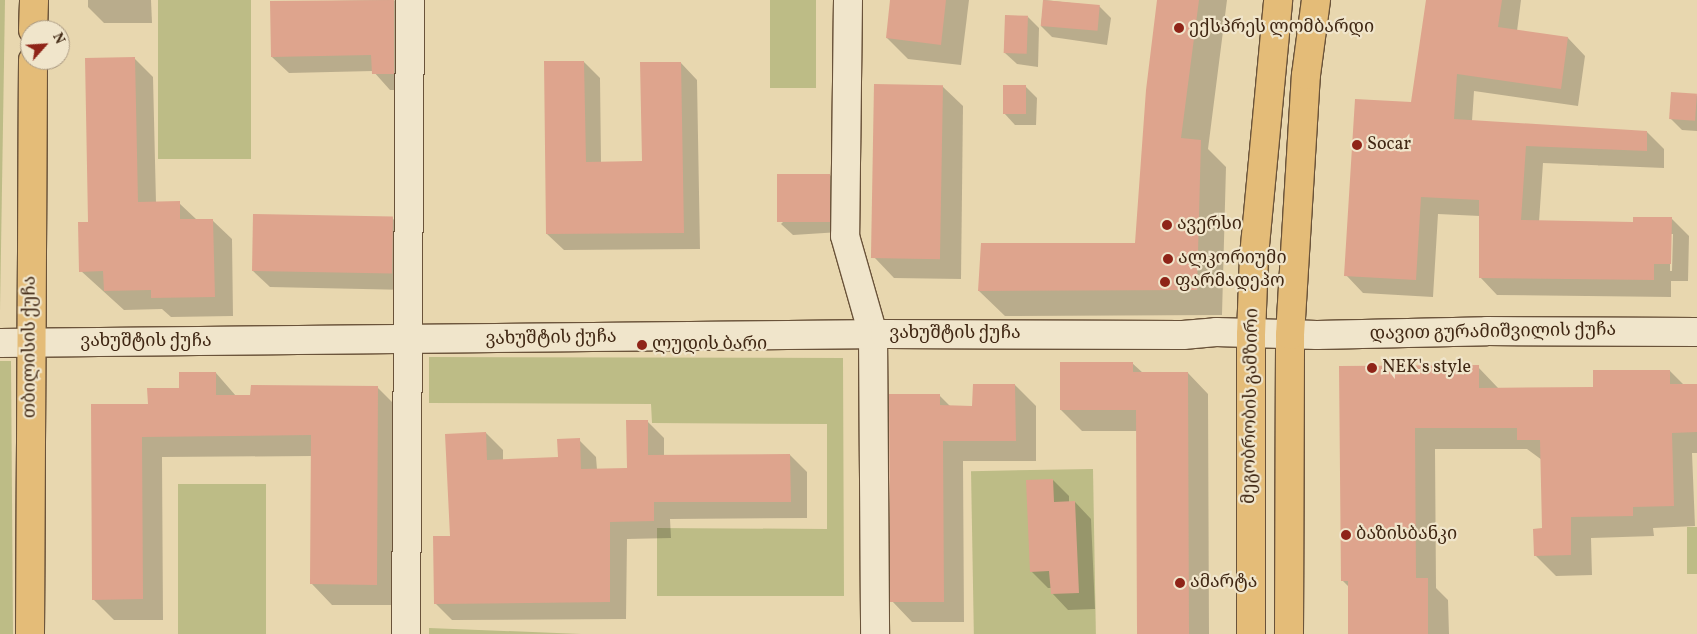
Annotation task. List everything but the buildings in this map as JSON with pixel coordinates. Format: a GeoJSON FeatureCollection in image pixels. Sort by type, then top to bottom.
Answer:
{"type":"FeatureCollection","features":[{"type":"Feature","properties":{"kind":"main road"},"geometry":{"type":"LineString","coordinates":[[33,20],[34,0]]}},
{"type":"Feature","properties":{"kind":"main road","name":"მეგობრობის გამზირი"},"geometry":{"type":"LineString","coordinates":[[1251,634],[1251,335],[1254,256],[1278,0]]}},
{"type":"Feature","properties":{"kind":"main road","name":"მეგობრობის გამზირი"},"geometry":{"type":"LineString","coordinates":[[1289,634],[1290,335],[1306,75],[1316,0]]}},
{"type":"Feature","properties":{"kind":"main road","name":"თბილისის ქუჩა"},"geometry":{"type":"LineString","coordinates":[[30,634],[33,70]]}},
{"type":"Feature","properties":{"kind":"street"},"geometry":{"type":"LineString","coordinates":[[406,634],[410,0]]}},
{"type":"Feature","properties":{"kind":"street"},"geometry":{"type":"LineString","coordinates":[[848,0],[845,236],[872,334],[875,634]]}},
{"type":"Feature","properties":{"kind":"street","name":"დავით გურამიშვილის ქუჩა"},"geometry":{"type":"LineString","coordinates":[[1251,335],[1487,331],[1697,332]]}},
{"type":"Feature","properties":{"kind":"street","name":"ვახუშტის ქუჩა"},"geometry":{"type":"LineString","coordinates":[[0,343],[407,341],[872,334],[1183,335],[1216,332],[1251,335]]}},
{"type":"Feature","properties":{"kind":"shaded area"},"geometry":{"type":"Polygon","coordinates":[[[0,0],[5,0],[0,312],[0,0]]]}},
{"type":"Feature","properties":{"kind":"shaded area"},"geometry":{"type":"Polygon","coordinates":[[[158,0],[251,0],[251,159],[158,159],[158,0]]]}},
{"type":"Feature","properties":{"kind":"shaded area"},"geometry":{"type":"Polygon","coordinates":[[[770,0],[816,0],[816,88],[770,88],[770,0]]]}},
{"type":"Feature","properties":{"kind":"shaded area"},"geometry":{"type":"Polygon","coordinates":[[[429,357],[843,358],[844,596],[657,596],[657,528],[827,529],[827,424],[652,423],[651,404],[429,403],[429,357]]]}},
{"type":"Feature","properties":{"kind":"shaded area"},"geometry":{"type":"Polygon","coordinates":[[[0,361],[11,361],[13,634],[0,634],[0,361]]]}},
{"type":"Feature","properties":{"kind":"shaded area"},"geometry":{"type":"Polygon","coordinates":[[[1093,469],[1096,634],[974,634],[971,471],[1093,469]]]}},
{"type":"Feature","properties":{"kind":"shaded area"},"geometry":{"type":"Polygon","coordinates":[[[178,484],[266,484],[266,634],[178,634],[178,484]]]}},
{"type":"Feature","properties":{"kind":"shaded area"},"geometry":{"type":"Polygon","coordinates":[[[1687,527],[1697,527],[1697,574],[1687,574],[1687,527]]]}},
{"type":"Feature","properties":{"kind":"shaded area"},"geometry":{"type":"Polygon","coordinates":[[[429,628],[581,634],[429,634],[429,628]]]}},
{"type":"Feature","properties":{"kind":"place","name":"ექსპრეს ლომბარდი"},"geometry":{"type":"Point","coordinates":[1179,28]}},
{"type":"Feature","properties":{"kind":"place","name":"Socar"},"geometry":{"type":"Point","coordinates":[1357,145]}},
{"type":"Feature","properties":{"kind":"place","name":"ავერსი"},"geometry":{"type":"Point","coordinates":[1167,225]}},
{"type":"Feature","properties":{"kind":"place","name":"ალკორიუმი"},"geometry":{"type":"Point","coordinates":[1168,259]}},
{"type":"Feature","properties":{"kind":"place","name":"ფარმადეპო"},"geometry":{"type":"Point","coordinates":[1165,282]}},
{"type":"Feature","properties":{"kind":"place","name":"ლუდის ბარი"},"geometry":{"type":"Point","coordinates":[642,345]}},
{"type":"Feature","properties":{"kind":"place","name":"NEK's style"},"geometry":{"type":"Point","coordinates":[1372,368]}},
{"type":"Feature","properties":{"kind":"place","name":"ბაზისბანკი"},"geometry":{"type":"Point","coordinates":[1346,535]}},
{"type":"Feature","properties":{"kind":"place","name":"ამარტა"},"geometry":{"type":"Point","coordinates":[1180,583]}}]}
